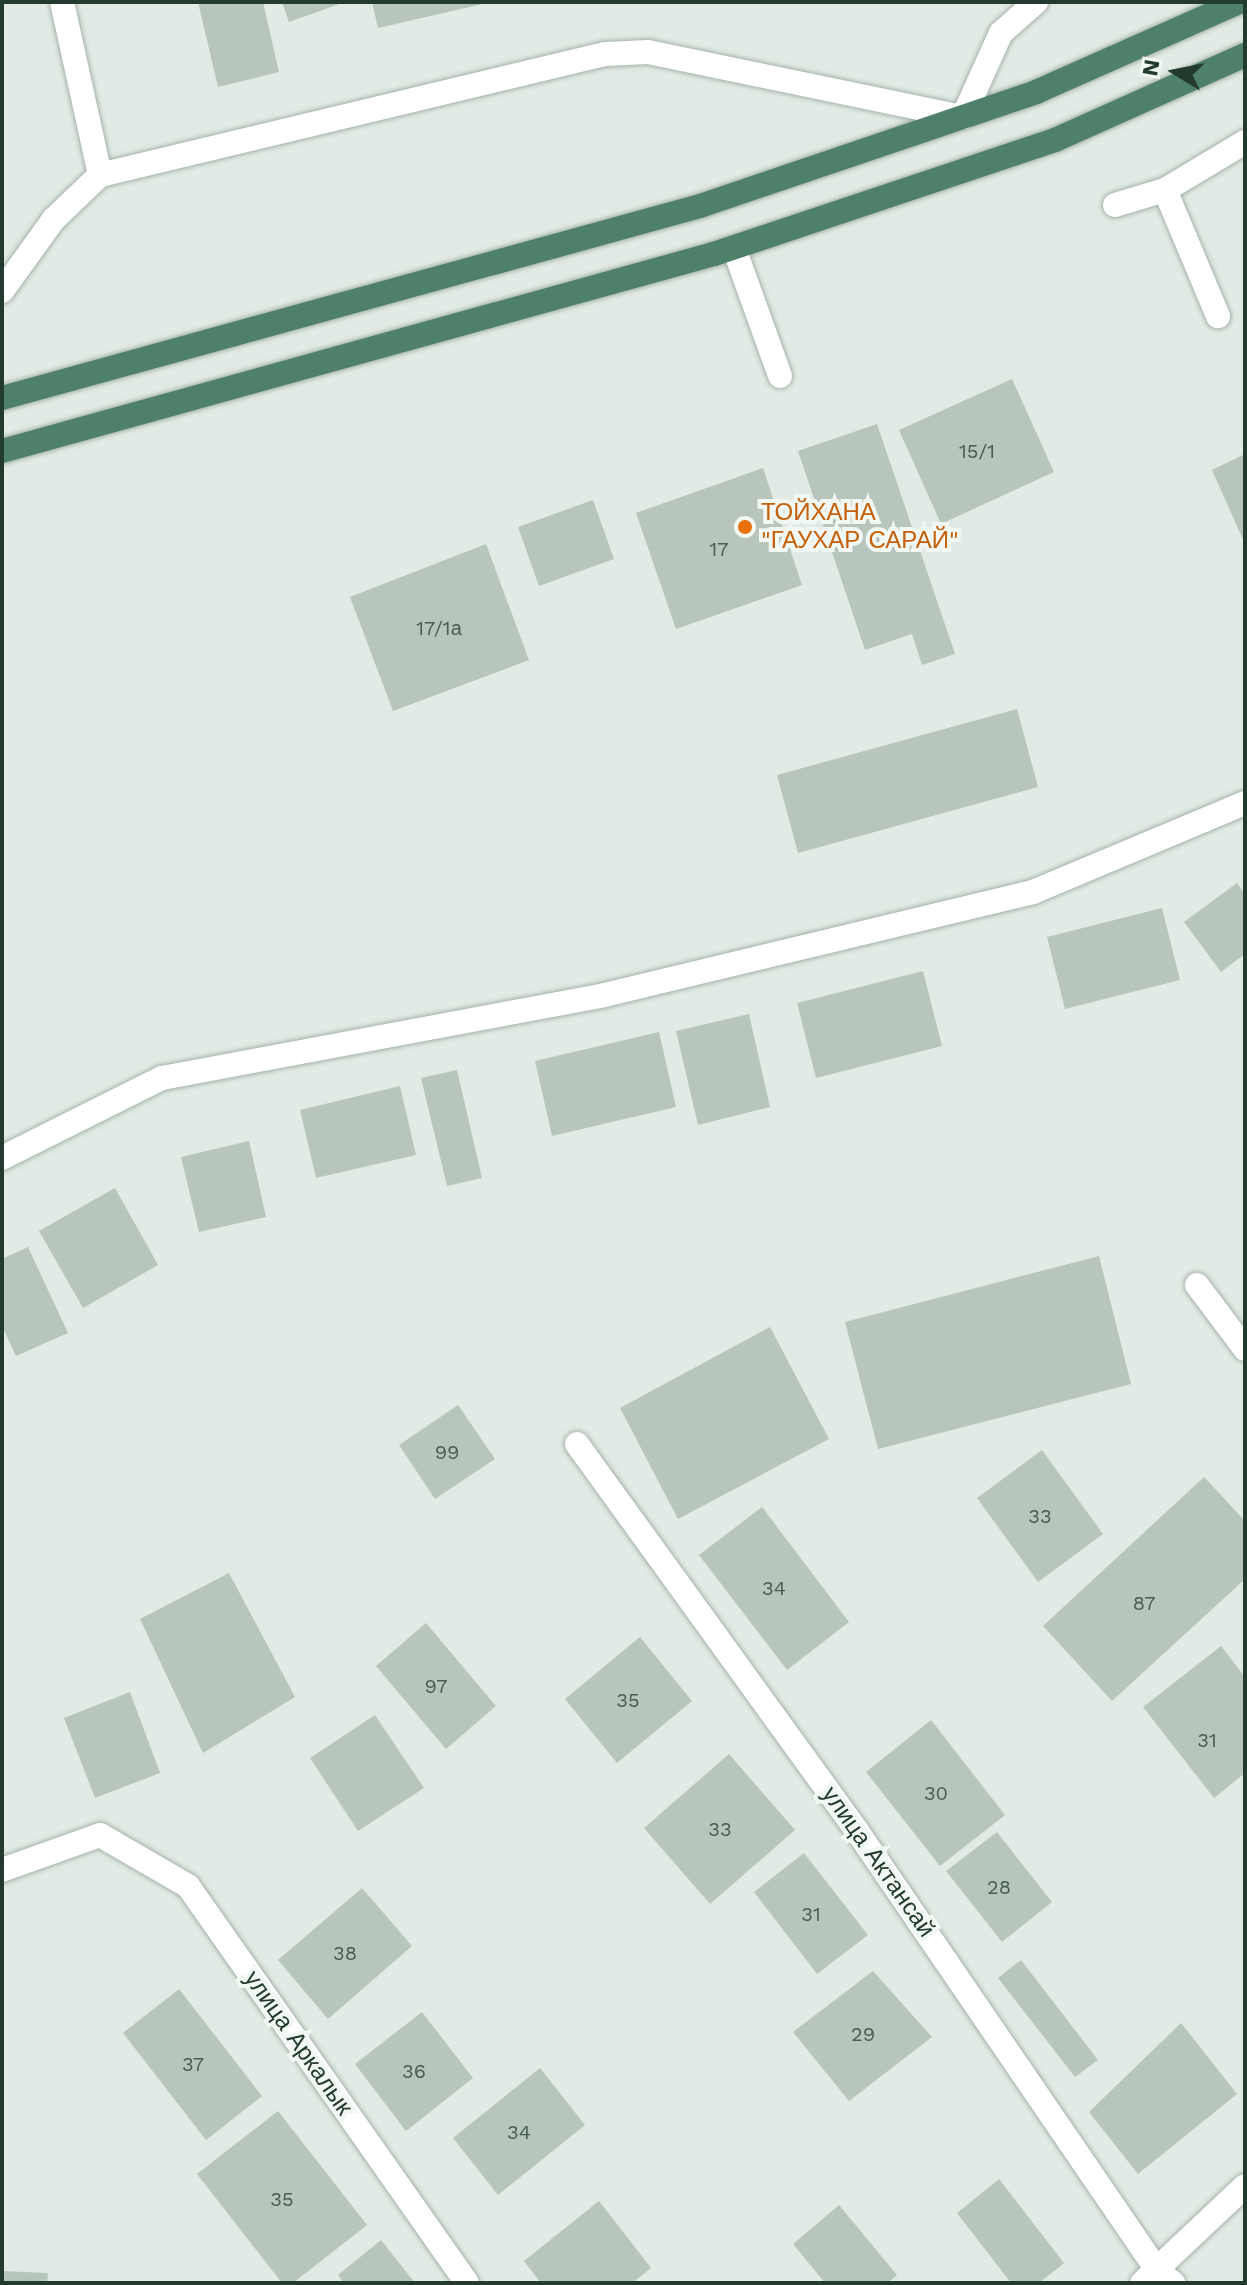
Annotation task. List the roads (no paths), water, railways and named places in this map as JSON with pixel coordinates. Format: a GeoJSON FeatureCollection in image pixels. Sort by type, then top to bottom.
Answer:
{"type":"FeatureCollection","features":[{"type":"Feature","properties":{"kind":"highway"},"geometry":{"type":"LineString","coordinates":[[2,398],[700,206],[1036,92],[1239,2]]}},
{"type":"Feature","properties":{"kind":"highway"},"geometry":{"type":"LineString","coordinates":[[2,451],[734,248],[1055,140],[1245,55]]}},
{"type":"Feature","properties":{"kind":"street"},"geometry":{"type":"LineString","coordinates":[[62,2],[100,175]]}},
{"type":"Feature","properties":{"kind":"street"},"geometry":{"type":"LineString","coordinates":[[2,291],[54,219],[100,175],[605,54],[648,52],[963,117],[1001,33],[1036,2]]}},
{"type":"Feature","properties":{"kind":"street"},"geometry":{"type":"LineString","coordinates":[[1115,205],[1165,190],[1245,142]]}},
{"type":"Feature","properties":{"kind":"street"},"geometry":{"type":"LineString","coordinates":[[1165,190],[1218,316]]}},
{"type":"Feature","properties":{"kind":"street"},"geometry":{"type":"LineString","coordinates":[[734,248],[780,376]]}},
{"type":"Feature","properties":{"kind":"street"},"geometry":{"type":"LineString","coordinates":[[2,1158],[162,1078],[604,995],[1033,892],[1245,803]]}},
{"type":"Feature","properties":{"kind":"street"},"geometry":{"type":"LineString","coordinates":[[1197,1285],[1245,1349]]}},
{"type":"Feature","properties":{"kind":"street","name":"улица Актансай"},"geometry":{"type":"LineString","coordinates":[[577,1444],[857,1831],[1157,2279]]}},
{"type":"Feature","properties":{"kind":"street","name":"улица Аркалык"},"geometry":{"type":"LineString","coordinates":[[2,1870],[100,1835],[188,1886],[467,2283]]}},
{"type":"Feature","properties":{"kind":"street"},"geometry":{"type":"LineString","coordinates":[[1157,2279],[1245,2186]]}},
{"type":"Feature","properties":{"kind":"place","name":"ТОЙХАНА \"ГАУХАР САРАЙ\""},"geometry":{"type":"Point","coordinates":[745,527]}}]}
